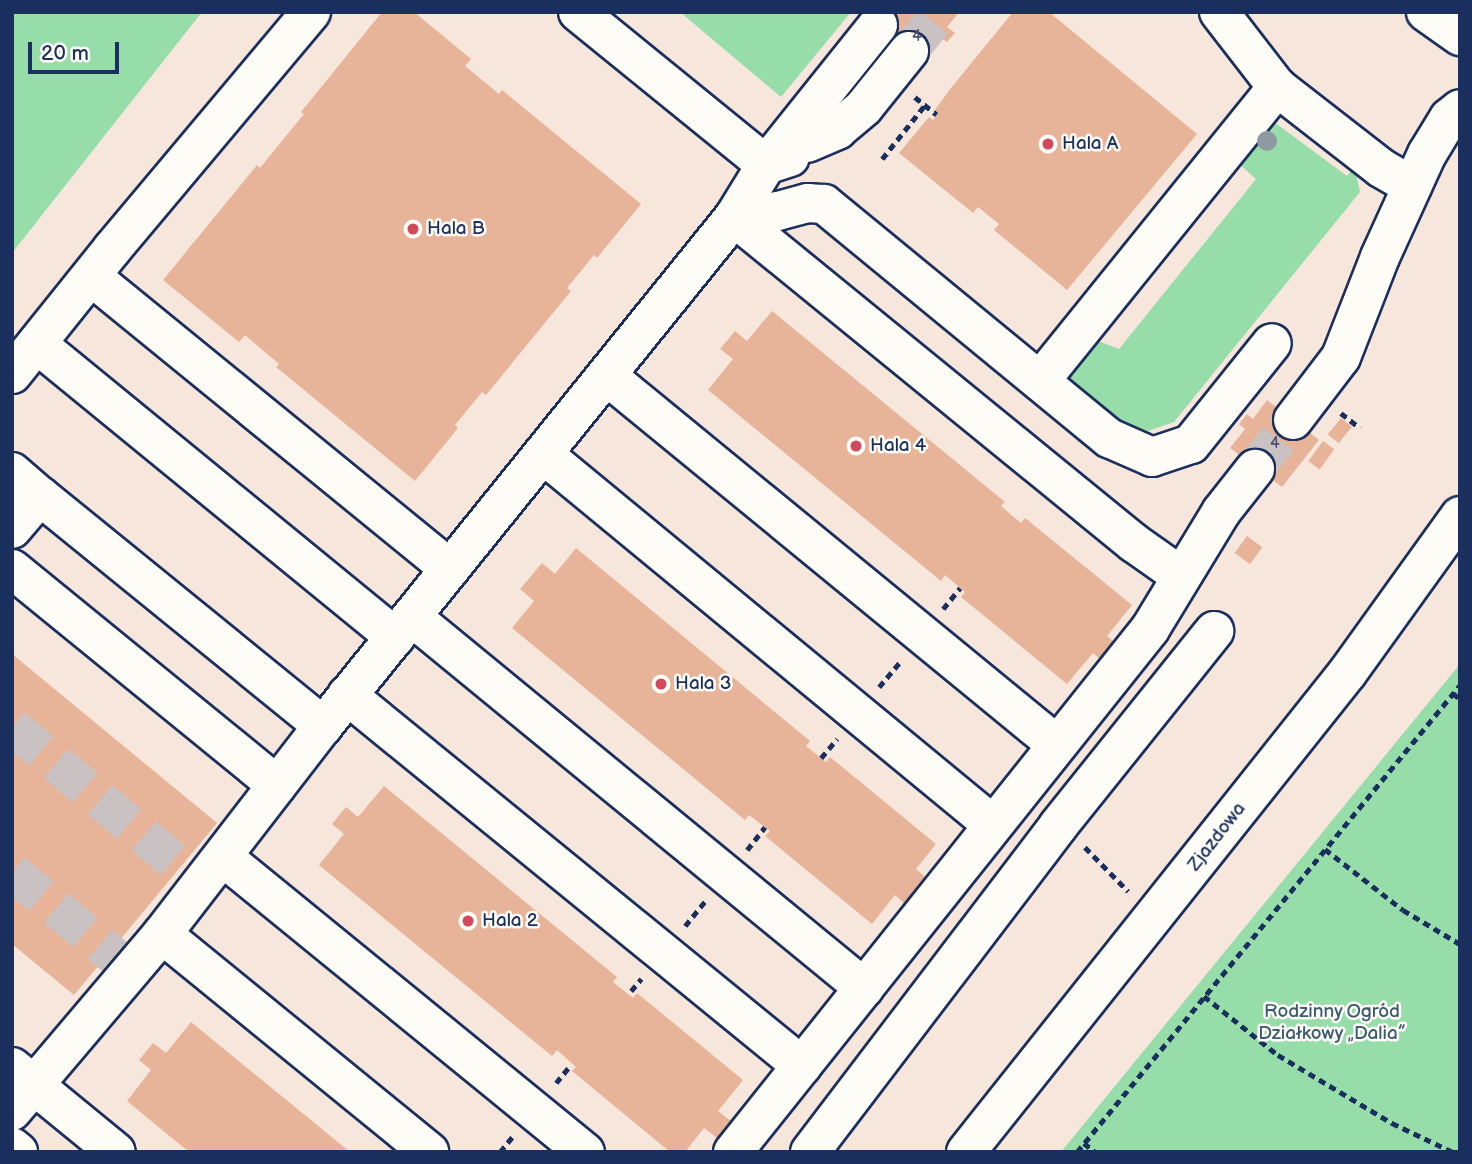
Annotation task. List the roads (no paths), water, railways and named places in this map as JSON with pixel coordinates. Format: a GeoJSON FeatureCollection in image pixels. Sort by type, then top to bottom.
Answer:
{"type":"FeatureCollection","features":[{"type":"Feature","properties":{"kind":"street"},"geometry":{"type":"LineString","coordinates":[[12,374],[92,277],[113,247],[311,12]]}},
{"type":"Feature","properties":{"kind":"street"},"geometry":{"type":"LineString","coordinates":[[578,12],[750,190],[1134,543],[1181,576]]}},
{"type":"Feature","properties":{"kind":"street"},"geometry":{"type":"LineString","coordinates":[[1219,12],[1278,87],[1381,168],[1412,186]]}},
{"type":"Feature","properties":{"kind":"street"},"geometry":{"type":"LineString","coordinates":[[116,1152],[20,1088],[162,934],[347,695],[607,376],[750,190],[894,38],[863,107],[837,130],[807,143],[750,190]]}},
{"type":"Feature","properties":{"kind":"street"},"geometry":{"type":"LineString","coordinates":[[1040,381],[1278,87]]}},
{"type":"Feature","properties":{"kind":"street"},"geometry":{"type":"LineString","coordinates":[[1305,418],[1352,371],[1380,257],[1440,132],[1460,109]]}},
{"type":"Feature","properties":{"kind":"street"},"geometry":{"type":"LineString","coordinates":[[750,190],[778,211],[808,203],[824,204],[1109,438],[1152,457],[1191,443],[1272,343]]}},
{"type":"Feature","properties":{"kind":"street"},"geometry":{"type":"LineString","coordinates":[[92,277],[450,569]]}},
{"type":"Feature","properties":{"kind":"street"},"geometry":{"type":"LineString","coordinates":[[37,344],[864,988]]}},
{"type":"Feature","properties":{"kind":"street"},"geometry":{"type":"LineString","coordinates":[[607,376],[1057,745]]}},
{"type":"Feature","properties":{"kind":"street"},"geometry":{"type":"LineString","coordinates":[[543,454],[993,825]]}},
{"type":"Feature","properties":{"kind":"street"},"geometry":{"type":"LineString","coordinates":[[733,1152],[1150,629],[1181,576],[1229,537],[1255,469]]}},
{"type":"Feature","properties":{"kind":"street"},"geometry":{"type":"LineString","coordinates":[[12,529],[26,484],[323,726]]}},
{"type":"Feature","properties":{"kind":"street","name":"Zjazdowa"},"geometry":{"type":"LineString","coordinates":[[966,1152],[1324,704],[1460,516]]}},
{"type":"Feature","properties":{"kind":"street"},"geometry":{"type":"LineString","coordinates":[[12,569],[277,785]]}},
{"type":"Feature","properties":{"kind":"street"},"geometry":{"type":"LineString","coordinates":[[810,1152],[1058,826],[1214,631]]}},
{"type":"Feature","properties":{"kind":"street"},"geometry":{"type":"LineString","coordinates":[[347,695],[802,1066]]}},
{"type":"Feature","properties":{"kind":"street"},"geometry":{"type":"LineString","coordinates":[[223,857],[585,1152]]}},
{"type":"Feature","properties":{"kind":"street"},"geometry":{"type":"LineString","coordinates":[[162,934],[429,1152]]}},
{"type":"Feature","properties":{"kind":"street"},"geometry":{"type":"LineString","coordinates":[[12,1147],[18,1152]]}},
{"type":"Feature","properties":{"kind":"tunnel"},"geometry":{"type":"LineString","coordinates":[[909,51],[941,12]]}},
{"type":"Feature","properties":{"kind":"tunnel"},"geometry":{"type":"LineString","coordinates":[[1255,469],[1293,420]]}},
{"type":"Feature","properties":{"kind":"tunnel"},"geometry":{"type":"LineString","coordinates":[[12,727],[202,884]]}},
{"type":"Feature","properties":{"kind":"tunnel"},"geometry":{"type":"LineString","coordinates":[[12,872],[131,970]]}},
{"type":"Feature","properties":{"kind":"place","name":"Hala A"},"geometry":{"type":"Point","coordinates":[1048,144]}},
{"type":"Feature","properties":{"kind":"place","name":"Hala B"},"geometry":{"type":"Point","coordinates":[413,229]}},
{"type":"Feature","properties":{"kind":"place","name":"Hala 4"},"geometry":{"type":"Point","coordinates":[856,446]}},
{"type":"Feature","properties":{"kind":"place","name":"Hala 3"},"geometry":{"type":"Point","coordinates":[661,684]}},
{"type":"Feature","properties":{"kind":"place","name":"Hala 2"},"geometry":{"type":"Point","coordinates":[468,921]}},
{"type":"Feature","properties":{"kind":"park label","name":"Rodzinny Ogród Działkowy „Dalia”"},"geometry":{"type":"Point","coordinates":[1332,1023]}}]}
